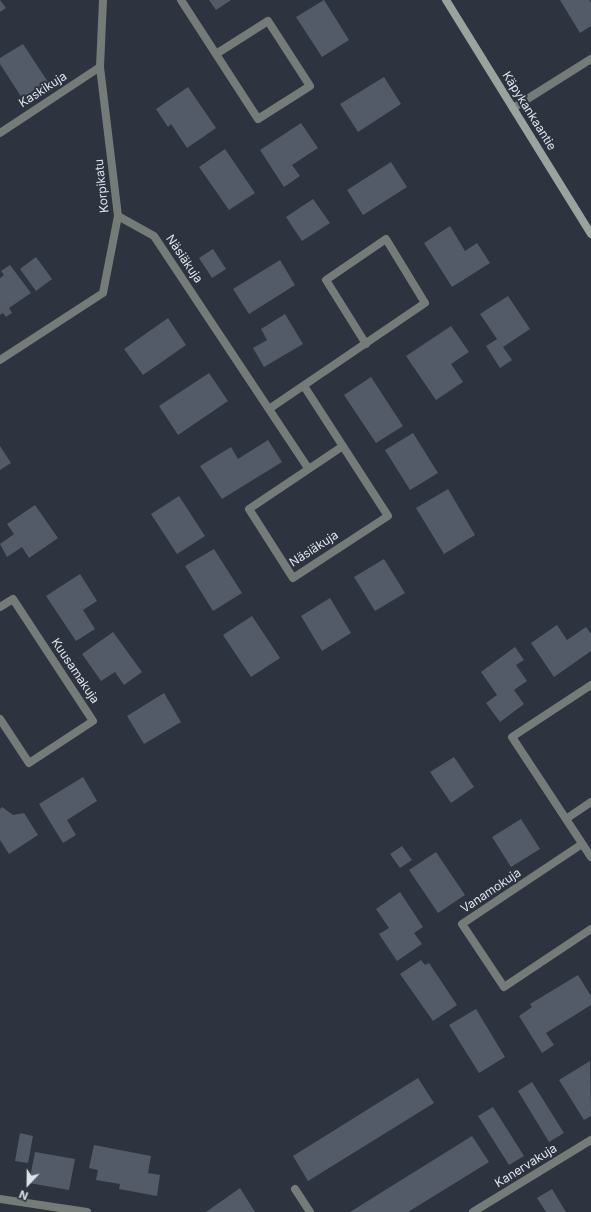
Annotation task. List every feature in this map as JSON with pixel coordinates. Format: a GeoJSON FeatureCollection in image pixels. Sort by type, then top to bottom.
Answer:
{"type":"FeatureCollection","features":[{"type":"Feature","properties":{"kind":"street","name":"Korpikatu"},"geometry":{"type":"LineString","coordinates":[[0,360],[103,293],[118,216],[100,67],[104,0]]}},
{"type":"Feature","properties":{"kind":"street"},"geometry":{"type":"LineString","coordinates":[[181,0],[258,119],[310,86],[268,21],[216,54]]}},
{"type":"Feature","properties":{"kind":"street","name":"Käpykankaantie"},"geometry":{"type":"LineString","coordinates":[[446,0],[591,234]]}},
{"type":"Feature","properties":{"kind":"street"},"geometry":{"type":"LineString","coordinates":[[513,108],[591,59]]}},
{"type":"Feature","properties":{"kind":"street","name":"Kaskikuja"},"geometry":{"type":"LineString","coordinates":[[0,133],[100,67]]}},
{"type":"Feature","properties":{"kind":"street","name":"Näsiäkuja"},"geometry":{"type":"LineString","coordinates":[[118,216],[154,236],[308,468]]}},
{"type":"Feature","properties":{"kind":"street"},"geometry":{"type":"LineString","coordinates":[[270,409],[366,344],[425,303],[386,239],[326,280],[366,344]]}},
{"type":"Feature","properties":{"kind":"street","name":"Näsiäkuja"},"geometry":{"type":"LineString","coordinates":[[304,386],[343,446],[388,516],[293,578],[249,509],[308,468],[343,446]]}},
{"type":"Feature","properties":{"kind":"street","name":"Kuusamakuja"},"geometry":{"type":"LineString","coordinates":[[0,607],[13,599],[93,721],[29,762],[0,719]]}},
{"type":"Feature","properties":{"kind":"street"},"geometry":{"type":"LineString","coordinates":[[591,685],[512,737],[591,857]]}},
{"type":"Feature","properties":{"kind":"street"},"geometry":{"type":"LineString","coordinates":[[566,819],[591,802]]}},
{"type":"Feature","properties":{"kind":"street","name":"Vanamokuja"},"geometry":{"type":"LineString","coordinates":[[582,844],[462,924],[504,987],[591,929]]}},
{"type":"Feature","properties":{"kind":"street","name":"Kanervakuja"},"geometry":{"type":"LineString","coordinates":[[474,1212],[591,1140]]}},
{"type":"Feature","properties":{"kind":"street"},"geometry":{"type":"LineString","coordinates":[[295,1189],[310,1212]]}},
{"type":"Feature","properties":{"kind":"street"},"geometry":{"type":"LineString","coordinates":[[0,1199],[87,1212]]}},
{"type":"Feature","properties":{"kind":"building"},"geometry":{"type":"Polygon","coordinates":[[[0,0],[6,8],[0,12],[0,0]]]}},
{"type":"Feature","properties":{"kind":"building"},"geometry":{"type":"Polygon","coordinates":[[[209,0],[231,0],[216,10],[209,0]]]}},
{"type":"Feature","properties":{"kind":"building"},"geometry":{"type":"Polygon","coordinates":[[[324,0],[349,40],[322,57],[296,17],[324,0]]]}},
{"type":"Feature","properties":{"kind":"building"},"geometry":{"type":"Polygon","coordinates":[[[560,0],[589,0],[591,3],[591,26],[580,33],[560,0]]]}},
{"type":"Feature","properties":{"kind":"building"},"geometry":{"type":"Polygon","coordinates":[[[23,44],[48,82],[22,98],[0,64],[0,58],[23,44]]]}},
{"type":"Feature","properties":{"kind":"building"},"geometry":{"type":"Polygon","coordinates":[[[384,77],[401,104],[358,132],[340,104],[384,77]]]}},
{"type":"Feature","properties":{"kind":"building"},"geometry":{"type":"Polygon","coordinates":[[[188,87],[216,128],[187,148],[171,124],[168,127],[156,109],[188,87]]]}},
{"type":"Feature","properties":{"kind":"building"},"geometry":{"type":"Polygon","coordinates":[[[301,123],[318,148],[292,165],[300,176],[284,187],[260,150],[301,123]]]}},
{"type":"Feature","properties":{"kind":"building"},"geometry":{"type":"Polygon","coordinates":[[[225,149],[255,193],[229,210],[199,167],[225,149]]]}},
{"type":"Feature","properties":{"kind":"building"},"geometry":{"type":"Polygon","coordinates":[[[391,162],[407,187],[363,215],[347,190],[391,162]]]}},
{"type":"Feature","properties":{"kind":"building"},"geometry":{"type":"Polygon","coordinates":[[[313,199],[330,223],[302,241],[286,217],[313,199]]]}},
{"type":"Feature","properties":{"kind":"building"},"geometry":{"type":"Polygon","coordinates":[[[450,226],[465,251],[477,243],[490,263],[452,287],[424,243],[450,226]]]}},
{"type":"Feature","properties":{"kind":"building"},"geometry":{"type":"Polygon","coordinates":[[[213,249],[226,269],[212,278],[199,258],[213,249]]]}},
{"type":"Feature","properties":{"kind":"building"},"geometry":{"type":"Polygon","coordinates":[[[36,257],[52,279],[36,291],[20,269],[36,257]]]}},
{"type":"Feature","properties":{"kind":"building"},"geometry":{"type":"Polygon","coordinates":[[[280,260],[295,285],[249,314],[233,289],[280,260]]]}},
{"type":"Feature","properties":{"kind":"building"},"geometry":{"type":"Polygon","coordinates":[[[10,265],[31,293],[9,308],[12,313],[6,317],[3,313],[0,315],[0,278],[4,275],[1,271],[10,265]]]}},
{"type":"Feature","properties":{"kind":"building"},"geometry":{"type":"Polygon","coordinates":[[[508,296],[530,329],[503,347],[512,360],[500,368],[486,346],[497,339],[480,314],[508,296]]]}},
{"type":"Feature","properties":{"kind":"building"},"geometry":{"type":"Polygon","coordinates":[[[285,314],[303,344],[264,367],[253,348],[267,340],[261,329],[285,314]]]}},
{"type":"Feature","properties":{"kind":"building"},"geometry":{"type":"Polygon","coordinates":[[[168,318],[186,345],[143,375],[124,349],[168,318]]]}},
{"type":"Feature","properties":{"kind":"building"},"geometry":{"type":"Polygon","coordinates":[[[451,326],[469,352],[451,364],[463,382],[436,400],[406,356],[451,326]]]}},
{"type":"Feature","properties":{"kind":"building"},"geometry":{"type":"Polygon","coordinates":[[[209,373],[228,401],[178,435],[159,406],[209,373]]]}},
{"type":"Feature","properties":{"kind":"building"},"geometry":{"type":"Polygon","coordinates":[[[371,377],[403,426],[376,443],[344,395],[371,377]]]}},
{"type":"Feature","properties":{"kind":"building"},"geometry":{"type":"Polygon","coordinates":[[[413,433],[438,473],[410,490],[385,450],[413,433]]]}},
{"type":"Feature","properties":{"kind":"building"},"geometry":{"type":"Polygon","coordinates":[[[268,440],[282,462],[222,499],[200,466],[231,447],[238,459],[268,440]]]}},
{"type":"Feature","properties":{"kind":"building"},"geometry":{"type":"Polygon","coordinates":[[[0,446],[11,463],[0,470],[0,446]]]}},
{"type":"Feature","properties":{"kind":"building"},"geometry":{"type":"Polygon","coordinates":[[[448,489],[475,535],[444,554],[416,508],[448,489]]]}},
{"type":"Feature","properties":{"kind":"building"},"geometry":{"type":"Polygon","coordinates":[[[179,496],[205,536],[177,554],[151,514],[179,496]]]}},
{"type":"Feature","properties":{"kind":"building"},"geometry":{"type":"Polygon","coordinates":[[[35,505],[58,538],[29,558],[22,547],[7,557],[0,544],[14,534],[7,524],[35,505]]]}},
{"type":"Feature","properties":{"kind":"building"},"geometry":{"type":"Polygon","coordinates":[[[214,549],[242,593],[213,611],[185,566],[214,549]]]}},
{"type":"Feature","properties":{"kind":"building"},"geometry":{"type":"Polygon","coordinates":[[[384,559],[405,593],[375,611],[354,577],[384,559]]]}},
{"type":"Feature","properties":{"kind":"building"},"geometry":{"type":"Polygon","coordinates":[[[80,574],[97,601],[83,610],[95,629],[76,641],[46,596],[80,574]]]}},
{"type":"Feature","properties":{"kind":"building"},"geometry":{"type":"Polygon","coordinates":[[[330,598],[351,633],[322,651],[301,616],[330,598]]]}},
{"type":"Feature","properties":{"kind":"building"},"geometry":{"type":"Polygon","coordinates":[[[252,616],[280,658],[251,677],[223,635],[252,616]]]}},
{"type":"Feature","properties":{"kind":"building"},"geometry":{"type":"Polygon","coordinates":[[[557,625],[567,640],[586,627],[591,634],[591,651],[554,677],[531,643],[557,625]]]}},
{"type":"Feature","properties":{"kind":"building"},"geometry":{"type":"Polygon","coordinates":[[[113,632],[142,672],[124,685],[115,672],[101,681],[82,654],[113,632]]]}},
{"type":"Feature","properties":{"kind":"building"},"geometry":{"type":"Polygon","coordinates":[[[515,647],[524,660],[516,665],[527,681],[514,690],[524,704],[500,722],[486,703],[497,695],[481,672],[515,647]]]}},
{"type":"Feature","properties":{"kind":"building"},"geometry":{"type":"Polygon","coordinates":[[[164,693],[181,722],[144,744],[127,716],[164,693]]]}},
{"type":"Feature","properties":{"kind":"building"},"geometry":{"type":"Polygon","coordinates":[[[454,757],[474,787],[451,803],[430,772],[454,757]]]}},
{"type":"Feature","properties":{"kind":"building"},"geometry":{"type":"Polygon","coordinates":[[[83,777],[97,801],[67,820],[76,835],[63,843],[39,804],[83,777]]]}},
{"type":"Feature","properties":{"kind":"building"},"geometry":{"type":"Polygon","coordinates":[[[2,807],[13,815],[24,813],[38,835],[9,854],[0,840],[0,809],[2,807]]]}},
{"type":"Feature","properties":{"kind":"building"},"geometry":{"type":"Polygon","coordinates":[[[521,819],[540,849],[511,867],[492,837],[521,819]]]}},
{"type":"Feature","properties":{"kind":"building"},"geometry":{"type":"Polygon","coordinates":[[[402,846],[412,860],[400,868],[390,854],[402,846]]]}},
{"type":"Feature","properties":{"kind":"building"},"geometry":{"type":"Polygon","coordinates":[[[436,852],[465,895],[438,913],[409,870],[436,852]]]}},
{"type":"Feature","properties":{"kind":"building"},"geometry":{"type":"Polygon","coordinates":[[[400,892],[423,927],[414,933],[422,944],[397,961],[379,934],[389,928],[376,909],[400,892]]]}},
{"type":"Feature","properties":{"kind":"building"},"geometry":{"type":"Polygon","coordinates":[[[421,960],[425,965],[429,963],[457,1005],[433,1021],[400,974],[421,960]]]}},
{"type":"Feature","properties":{"kind":"building"},"geometry":{"type":"Polygon","coordinates":[[[578,975],[591,996],[591,1005],[546,1033],[554,1045],[542,1053],[519,1016],[532,1007],[530,1004],[578,975]]]}},
{"type":"Feature","properties":{"kind":"building"},"geometry":{"type":"Polygon","coordinates":[[[476,1009],[505,1057],[479,1073],[449,1025],[476,1009]]]}},
{"type":"Feature","properties":{"kind":"building"},"geometry":{"type":"Polygon","coordinates":[[[590,1061],[591,1116],[584,1120],[559,1080],[590,1061]]]}},
{"type":"Feature","properties":{"kind":"building"},"geometry":{"type":"Polygon","coordinates":[[[418,1078],[434,1103],[308,1181],[293,1156],[418,1078]]]}},
{"type":"Feature","properties":{"kind":"building"},"geometry":{"type":"Polygon","coordinates":[[[532,1082],[564,1133],[549,1142],[518,1091],[532,1082]]]}},
{"type":"Feature","properties":{"kind":"building"},"geometry":{"type":"Polygon","coordinates":[[[493,1107],[524,1156],[509,1165],[478,1116],[493,1107]]]}},
{"type":"Feature","properties":{"kind":"building"},"geometry":{"type":"Polygon","coordinates":[[[20,1133],[33,1136],[28,1163],[15,1161],[20,1133]]]}},
{"type":"Feature","properties":{"kind":"building"},"geometry":{"type":"Polygon","coordinates":[[[472,1136],[489,1162],[408,1212],[350,1212],[472,1136]]]}},
{"type":"Feature","properties":{"kind":"building"},"geometry":{"type":"Polygon","coordinates":[[[94,1145],[151,1156],[148,1173],[160,1175],[157,1196],[119,1189],[120,1184],[96,1180],[98,1170],[89,1168],[94,1145]]]}},
{"type":"Feature","properties":{"kind":"building"},"geometry":{"type":"Polygon","coordinates":[[[35,1152],[75,1159],[69,1190],[29,1183],[35,1152]]]}},
{"type":"Feature","properties":{"kind":"building"},"geometry":{"type":"Polygon","coordinates":[[[240,1188],[255,1212],[206,1212],[240,1188]]]}},
{"type":"Feature","properties":{"kind":"building"},"geometry":{"type":"Polygon","coordinates":[[[552,1189],[566,1212],[546,1212],[537,1198],[552,1189]]]}}]}
